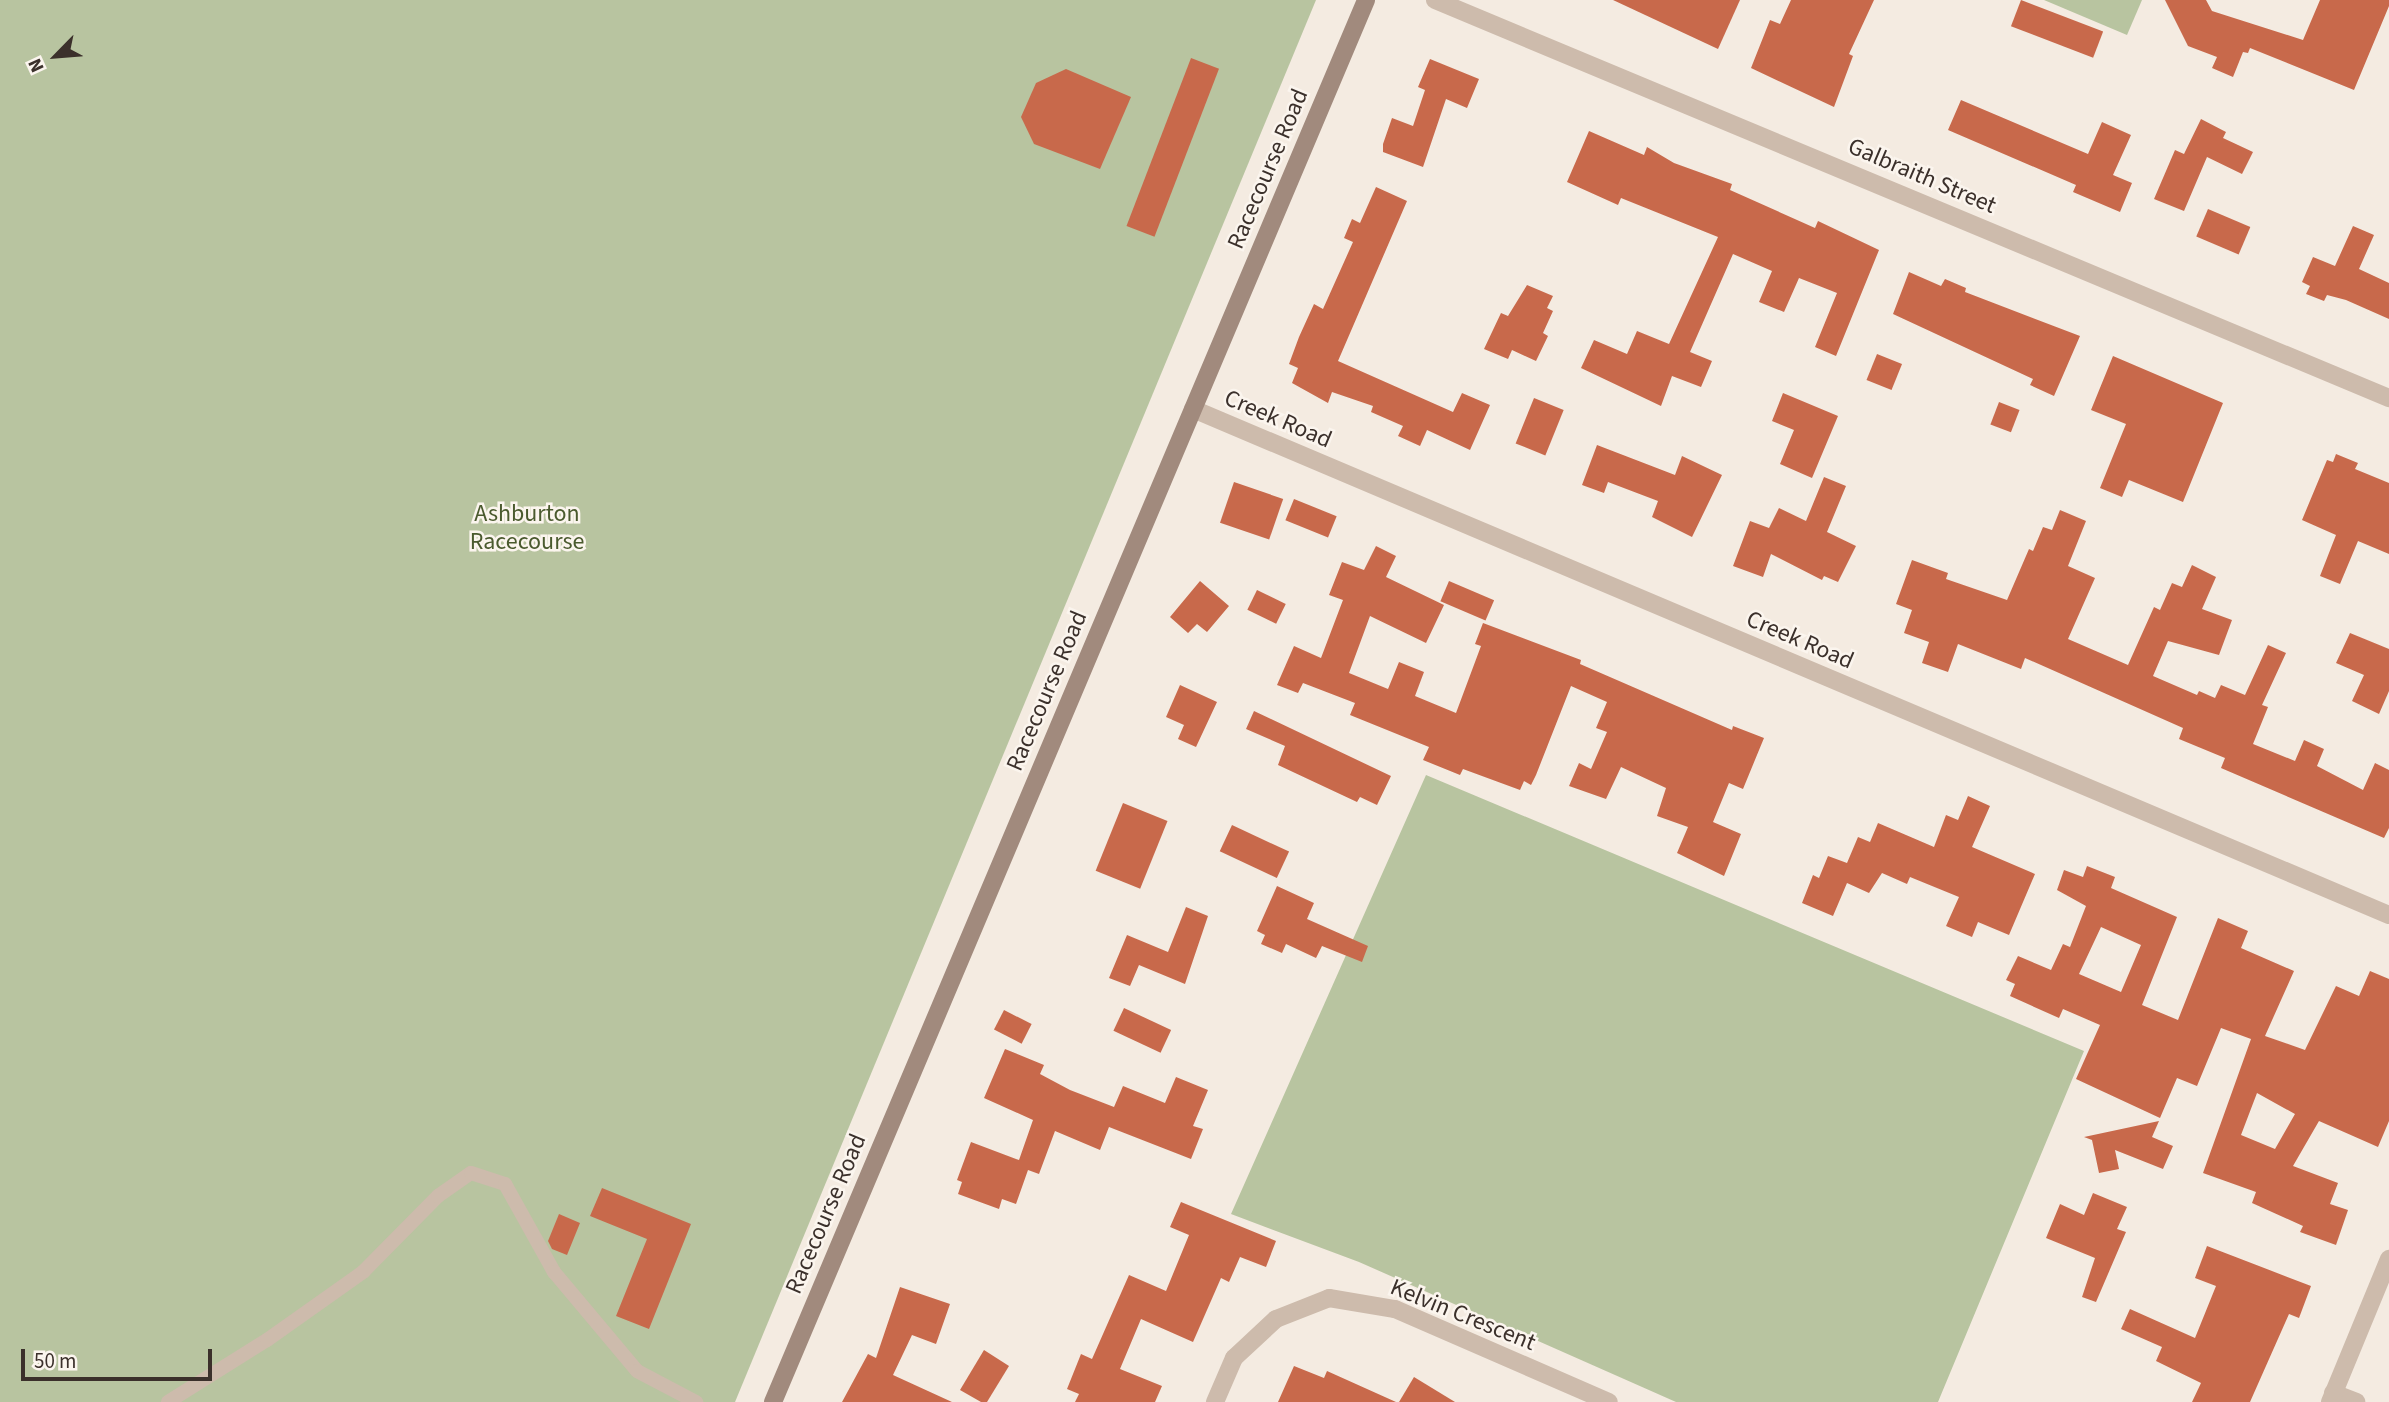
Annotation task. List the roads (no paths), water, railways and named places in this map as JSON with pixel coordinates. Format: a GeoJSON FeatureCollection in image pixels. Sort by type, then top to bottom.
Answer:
{"type":"FeatureCollection","features":[{"type":"Feature","properties":{"kind":"street","name":"Racecourse Road"},"geometry":{"type":"LineString","coordinates":[[772,1402],[1366,0]]}},
{"type":"Feature","properties":{"kind":"street","name":"Galbraith Street"},"geometry":{"type":"LineString","coordinates":[[1435,0],[2389,398]]}},
{"type":"Feature","properties":{"kind":"street","name":"Creek Road"},"geometry":{"type":"LineString","coordinates":[[1193,409],[2389,915]]}},
{"type":"Feature","properties":{"kind":"street"},"geometry":{"type":"LineString","coordinates":[[2356,1402],[2332,1397],[2389,1259]]}},
{"type":"Feature","properties":{"kind":"street","name":"Kelvin Crescent"},"geometry":{"type":"LineString","coordinates":[[1215,1402],[1234,1358],[1276,1319],[1329,1298],[1395,1309],[1609,1402]]}},
{"type":"Feature","properties":{"kind":"lane"},"geometry":{"type":"LineString","coordinates":[[168,1402],[267,1340],[363,1272],[438,1196],[471,1173],[505,1184],[554,1272],[638,1371],[696,1402]]}},
{"type":"Feature","properties":{"kind":"park label","name":"Ashburton Racecourse"},"geometry":{"type":"Point","coordinates":[527,528]}}]}
